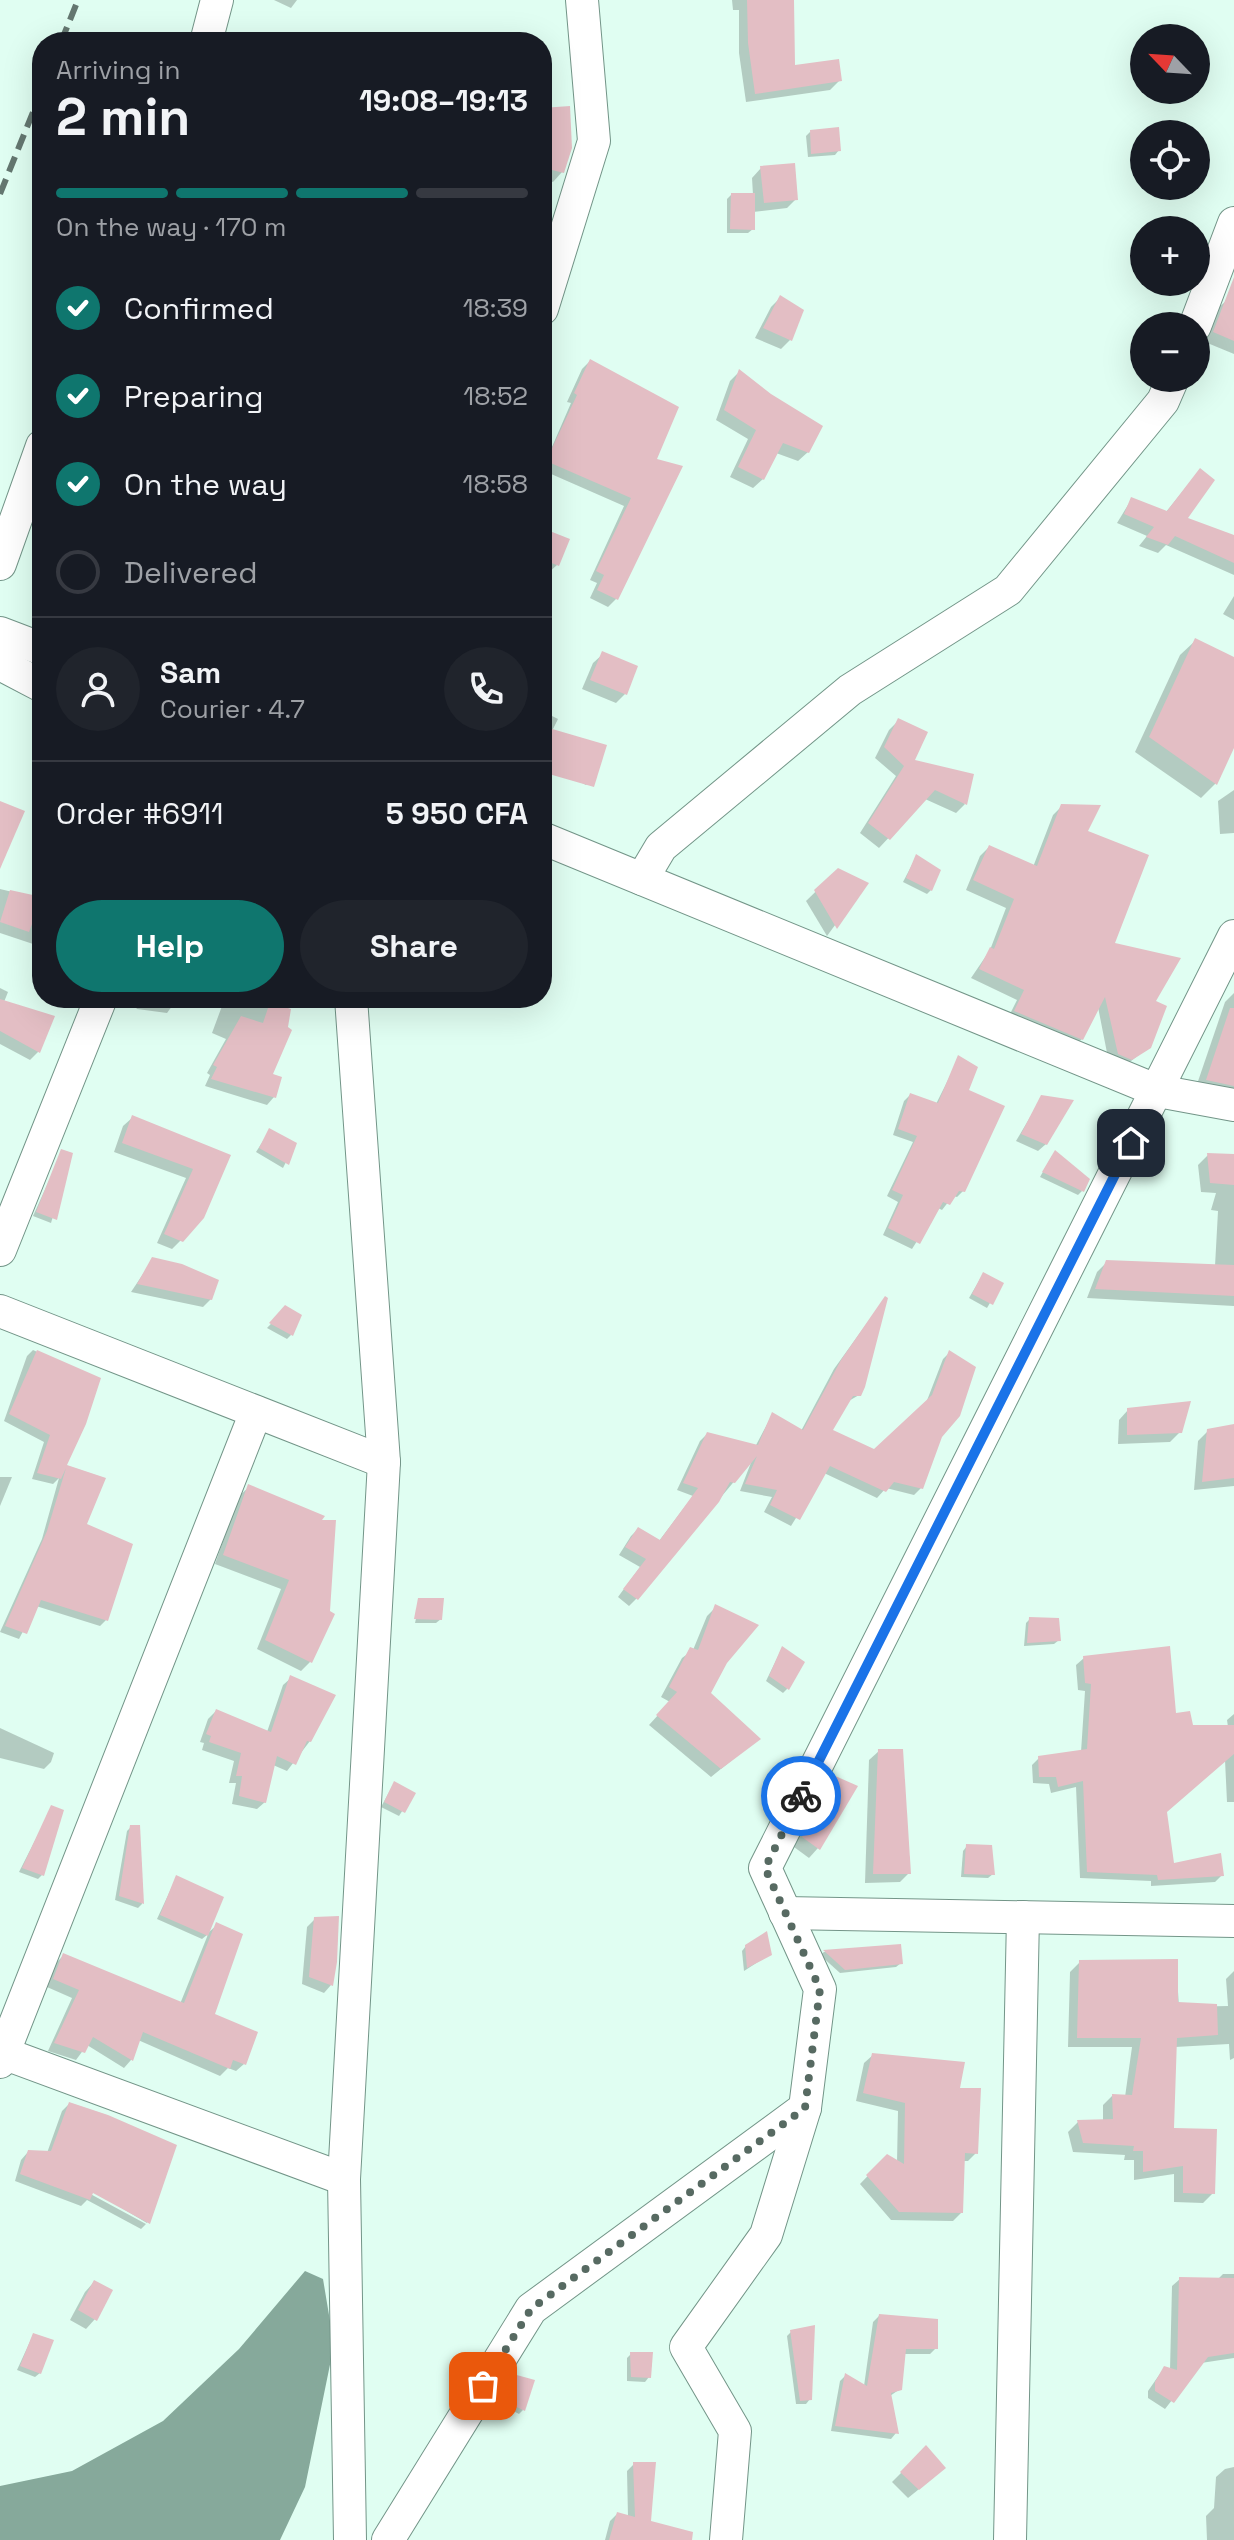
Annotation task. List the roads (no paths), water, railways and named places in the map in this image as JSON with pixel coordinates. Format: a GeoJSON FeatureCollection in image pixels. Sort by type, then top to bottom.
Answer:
{"type":"FeatureCollection","features":[{"type":"Feature","properties":{"kind":"street"},"geometry":{"type":"LineString","coordinates":[[209,32],[217,0]]}},
{"type":"Feature","properties":{"kind":"street"},"geometry":{"type":"LineString","coordinates":[[552,277],[594,141],[582,0]]}},
{"type":"Feature","properties":{"kind":"street"},"geometry":{"type":"LineString","coordinates":[[1202,312],[1227,260],[1234,223]]}},
{"type":"Feature","properties":{"kind":"street"},"geometry":{"type":"LineString","coordinates":[[642,879],[661,847],[850,690],[1008,590],[1163,401],[1167,392]]}},
{"type":"Feature","properties":{"kind":"street"},"geometry":{"type":"LineString","coordinates":[[0,564],[32,474]]}},
{"type":"Feature","properties":{"kind":"street"},"geometry":{"type":"LineString","coordinates":[[0,633],[32,645]]}},
{"type":"Feature","properties":{"kind":"street"},"geometry":{"type":"LineString","coordinates":[[0,664],[32,681]]}},
{"type":"Feature","properties":{"kind":"street"},"geometry":{"type":"LineString","coordinates":[[552,842],[1158,1091],[1234,1105]]}},
{"type":"Feature","properties":{"kind":"street"},"geometry":{"type":"LineString","coordinates":[[726,2540],[735,2431],[686,2347],[766,2235],[805,2108],[820,1989],[765,1868],[1234,936]]}},
{"type":"Feature","properties":{"kind":"street"},"geometry":{"type":"LineString","coordinates":[[0,1250],[97,1008]]}},
{"type":"Feature","properties":{"kind":"street"},"geometry":{"type":"LineString","coordinates":[[350,2540],[344,2179],[384,1462],[352,1008]]}},
{"type":"Feature","properties":{"kind":"street"},"geometry":{"type":"LineString","coordinates":[[0,1311],[384,1462]]}},
{"type":"Feature","properties":{"kind":"street"},"geometry":{"type":"LineString","coordinates":[[256,1412],[2,2056],[344,2179]]}},
{"type":"Feature","properties":{"kind":"street"},"geometry":{"type":"LineString","coordinates":[[785,1913],[1234,1921]]}},
{"type":"Feature","properties":{"kind":"street"},"geometry":{"type":"LineString","coordinates":[[1010,2540],[1023,1917]]}},
{"type":"Feature","properties":{"kind":"street"},"geometry":{"type":"LineString","coordinates":[[388,2540],[531,2309],[805,2108]]}},
{"type":"Feature","properties":{"kind":"railway"},"geometry":{"type":"LineString","coordinates":[[65,32],[78,0]]}},
{"type":"Feature","properties":{"kind":"railway"},"geometry":{"type":"LineString","coordinates":[[0,194],[32,115]]}}]}
